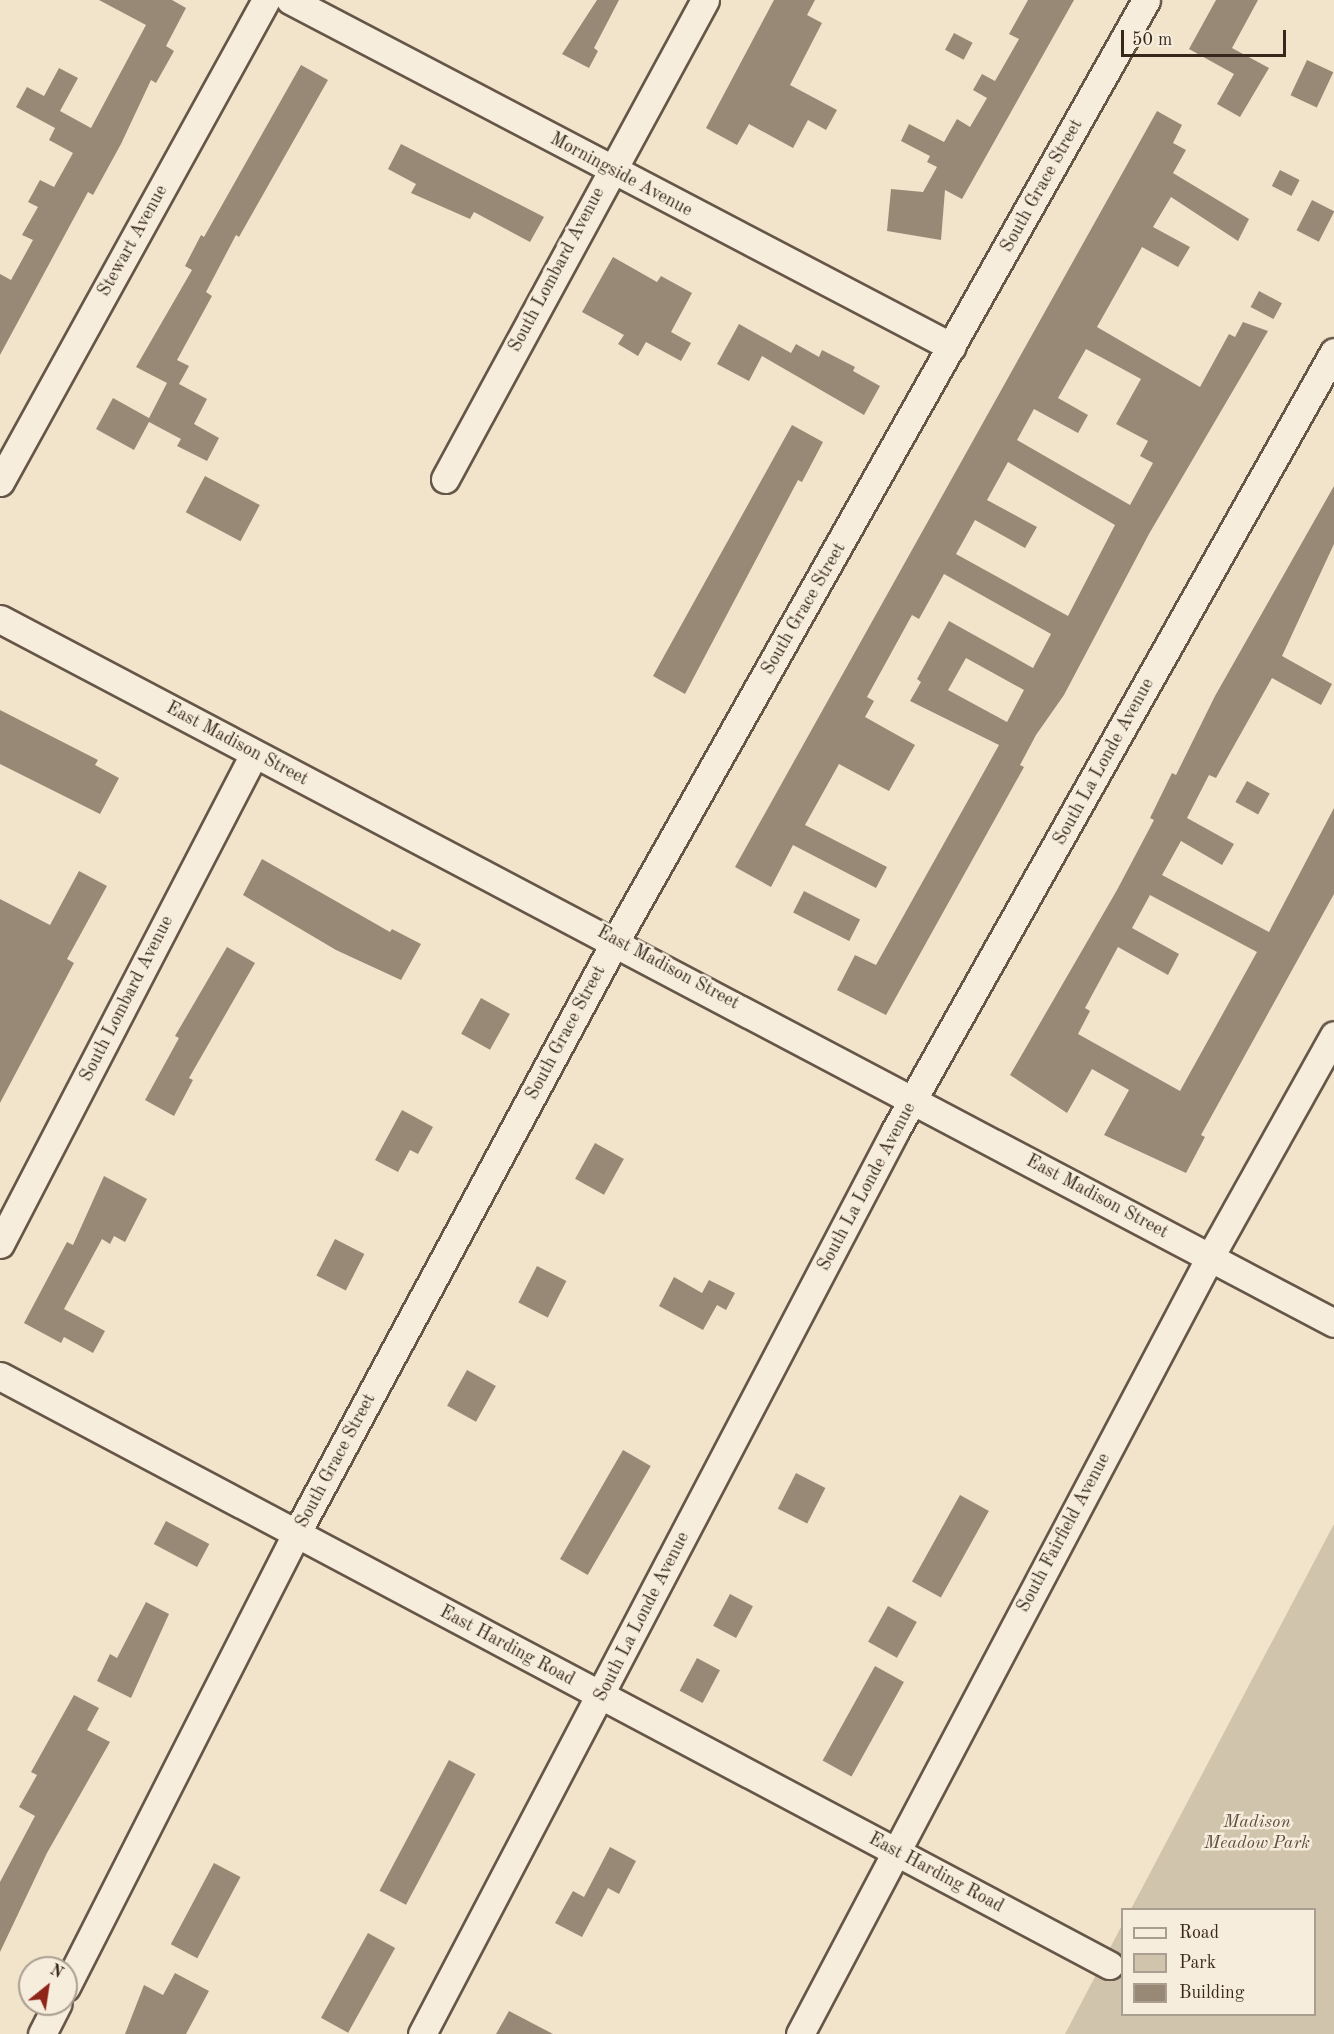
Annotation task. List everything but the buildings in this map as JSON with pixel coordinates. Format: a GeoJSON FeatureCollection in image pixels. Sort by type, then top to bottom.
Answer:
{"type":"FeatureCollection","features":[{"type":"Feature","properties":{"kind":"street","name":"Stewart Avenue"},"geometry":{"type":"LineString","coordinates":[[0,482],[266,0]]}},
{"type":"Feature","properties":{"kind":"street","name":"Morningside Avenue"},"geometry":{"type":"LineString","coordinates":[[290,0],[610,171],[952,347]]}},
{"type":"Feature","properties":{"kind":"street","name":"South Lombard Avenue"},"geometry":{"type":"LineString","coordinates":[[445,478],[705,0]]}},
{"type":"Feature","properties":{"kind":"street","name":"South Grace Street"},"geometry":{"type":"LineString","coordinates":[[78,1963],[296,1534],[616,940],[1146,0]]}},
{"type":"Feature","properties":{"kind":"street","name":"South La Londe Avenue"},"geometry":{"type":"LineString","coordinates":[[422,2034],[914,1101],[1334,352]]}},
{"type":"Feature","properties":{"kind":"street","name":"East Madison Street"},"geometry":{"type":"LineString","coordinates":[[0,619],[254,754],[616,940],[1334,1323]]}},
{"type":"Feature","properties":{"kind":"street","name":"South Lombard Avenue"},"geometry":{"type":"LineString","coordinates":[[0,1244],[254,754]]}},
{"type":"Feature","properties":{"kind":"street","name":"South Fairfield Avenue"},"geometry":{"type":"LineString","coordinates":[[800,2034],[1210,1257],[1334,1035]]}},
{"type":"Feature","properties":{"kind":"street","name":"East Harding Road"},"geometry":{"type":"LineString","coordinates":[[0,1376],[1109,1965]]}},
{"type":"Feature","properties":{"kind":"street"},"geometry":{"type":"LineString","coordinates":[[42,2034],[51,2016]]}},
{"type":"Feature","properties":{"kind":"green space","name":"Madison Meadow Park"},"geometry":{"type":"Polygon","coordinates":[[[1334,1524],[1334,2034],[1065,2034],[1121,1927],[1121,2016],[1316,2016],[1316,1908],[1132,1908],[1334,1524]]]}}]}
